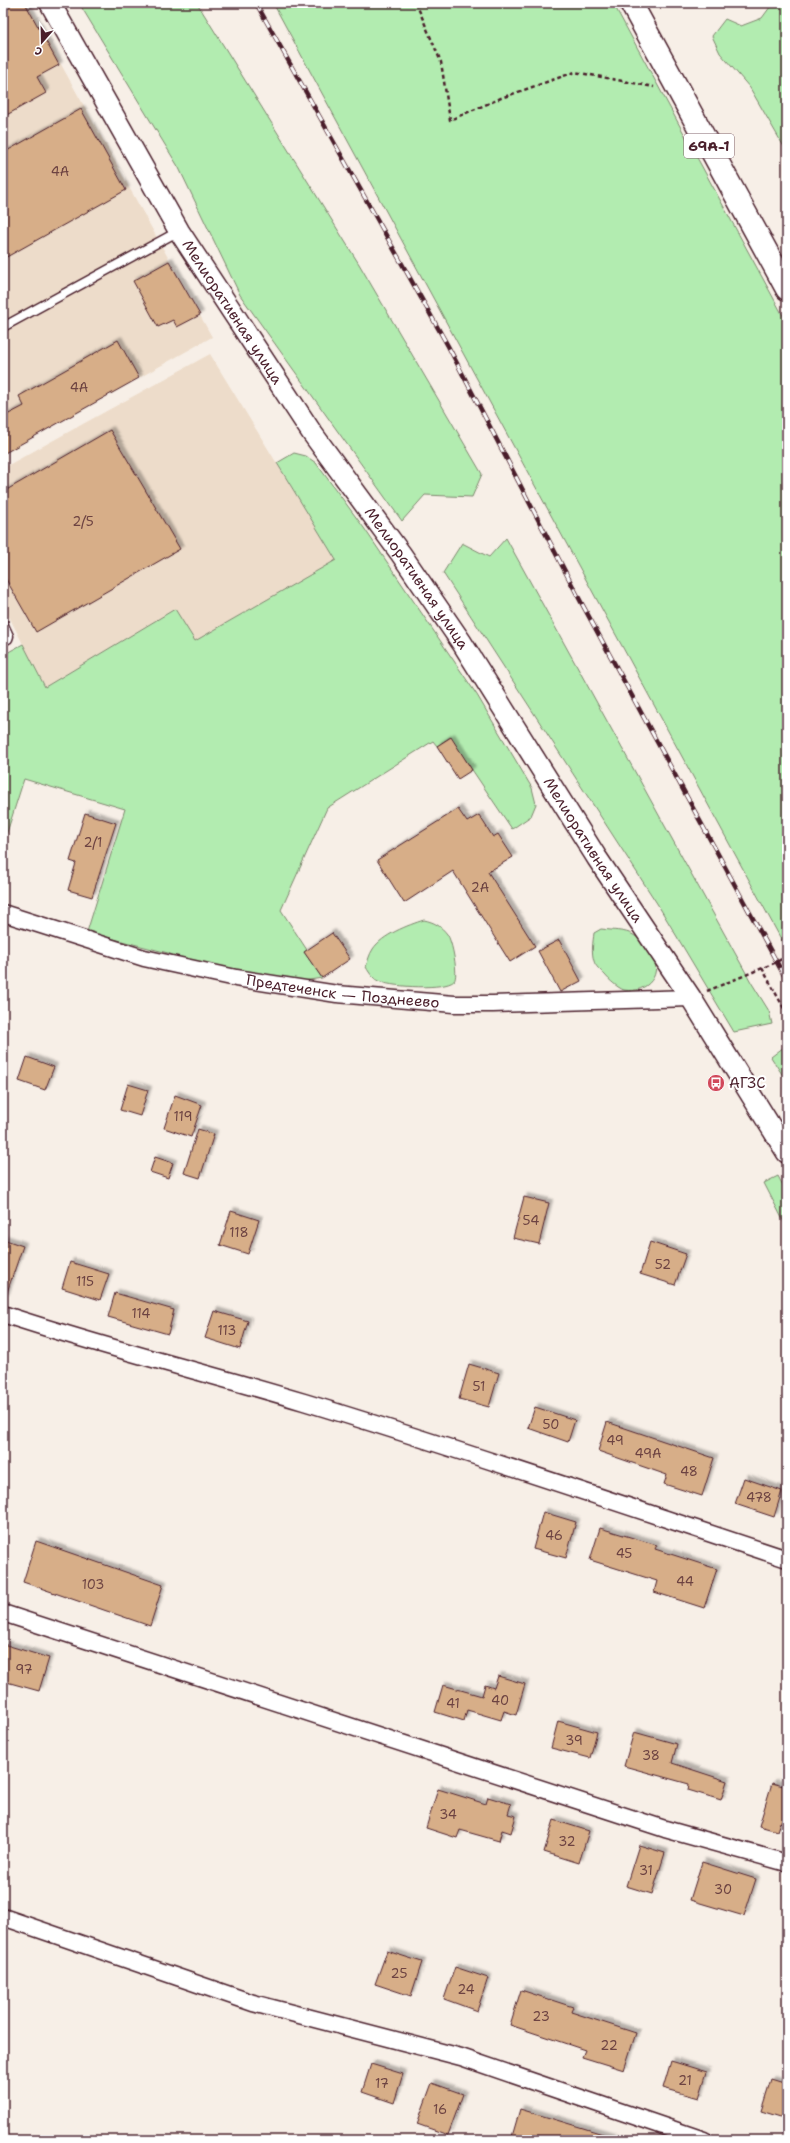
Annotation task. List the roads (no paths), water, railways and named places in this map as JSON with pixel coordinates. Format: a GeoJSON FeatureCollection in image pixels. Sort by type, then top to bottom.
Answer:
{"type":"FeatureCollection","features":[{"type":"Feature","properties":{"kind":"main road","name":"69А-1"},"geometry":{"type":"LineString","coordinates":[[631,3],[787,289]]}},
{"type":"Feature","properties":{"kind":"street","name":"Мелиоративная улица"},"geometry":{"type":"LineString","coordinates":[[50,3],[179,231],[312,433],[402,554],[462,643],[597,858],[691,998],[787,1153]]}},
{"type":"Feature","properties":{"kind":"street","name":"Предтеченск — Позднеево"},"geometry":{"type":"LineString","coordinates":[[3,913],[144,958],[236,978],[337,994],[454,1004],[691,998]]}},
{"type":"Feature","properties":{"kind":"street"},"geometry":{"type":"LineString","coordinates":[[3,1314],[76,1338],[303,1402],[415,1437],[787,1559]]}},
{"type":"Feature","properties":{"kind":"street"},"geometry":{"type":"LineString","coordinates":[[3,1613],[657,1826],[787,1863]]}},
{"type":"Feature","properties":{"kind":"street"},"geometry":{"type":"LineString","coordinates":[[3,1918],[253,2003],[461,2057],[704,2140]]}},
{"type":"Feature","properties":{"kind":"lane"},"geometry":{"type":"LineString","coordinates":[[3,327],[179,231]]}},
{"type":"Feature","properties":{"kind":"lane"},"geometry":{"type":"LineString","coordinates":[[3,623],[9,636],[8,639],[3,640]]}},
{"type":"Feature","properties":{"kind":"railway"},"geometry":{"type":"LineString","coordinates":[[256,3],[448,346],[581,602],[787,981]]}},
{"type":"Feature","properties":{"kind":"place","name":"АГЗС"},"geometry":{"type":"Point","coordinates":[716,1083]}}]}
